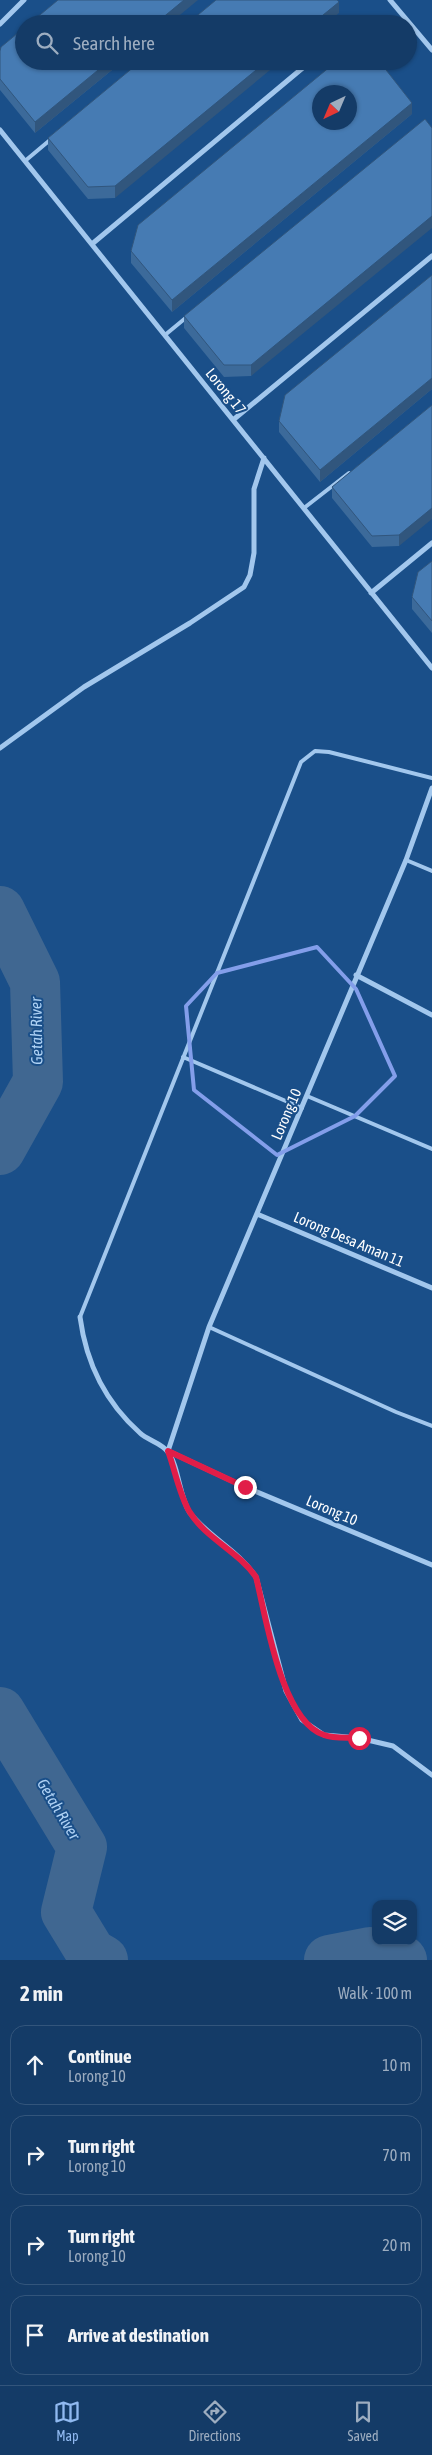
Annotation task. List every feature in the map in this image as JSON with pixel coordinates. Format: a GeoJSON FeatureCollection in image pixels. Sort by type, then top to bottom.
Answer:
{"type":"FeatureCollection","features":[{"type":"Feature","properties":{"kind":"street"},"geometry":{"type":"LineString","coordinates":[[390,0],[403,15]]}},
{"type":"Feature","properties":{"kind":"street"},"geometry":{"type":"LineString","coordinates":[[0,24],[21,1]]}},
{"type":"Feature","properties":{"kind":"street"},"geometry":{"type":"LineString","coordinates":[[417,32],[432,50]]}},
{"type":"Feature","properties":{"kind":"street"},"geometry":{"type":"LineString","coordinates":[[92,244],[300,70]]}},
{"type":"Feature","properties":{"kind":"street","name":"Lorong 17"},"geometry":{"type":"LineString","coordinates":[[0,130],[432,668]]}},
{"type":"Feature","properties":{"kind":"street"},"geometry":{"type":"LineString","coordinates":[[233,420],[432,256]]}},
{"type":"Feature","properties":{"kind":"street"},"geometry":{"type":"LineString","coordinates":[[0,748],[84,687],[198,618],[244,587],[250,575],[254,553],[254,489],[264,458]]}},
{"type":"Feature","properties":{"kind":"street"},"geometry":{"type":"LineString","coordinates":[[371,593],[432,543]]}},
{"type":"Feature","properties":{"kind":"street","name":"Lorong 10"},"geometry":{"type":"LineString","coordinates":[[432,788],[406,860],[209,1327],[168,1451],[245,1487],[432,1565]]}},
{"type":"Feature","properties":{"kind":"street"},"geometry":{"type":"LineString","coordinates":[[356,975],[432,1015]]}},
{"type":"Feature","properties":{"kind":"street","name":"Lorong Desa Aman 11"},"geometry":{"type":"LineString","coordinates":[[257,1214],[432,1288]]}},
{"type":"Feature","properties":{"kind":"street"},"geometry":{"type":"LineString","coordinates":[[80,1317],[83,1341],[90,1366],[117,1411],[141,1434],[168,1451],[189,1511],[226,1548],[248,1566],[256,1577],[286,1690],[302,1720],[324,1735],[359,1738],[393,1746],[432,1776]]}},
{"type":"Feature","properties":{"kind":"lane"},"geometry":{"type":"LineString","coordinates":[[25,161],[55,136]]}},
{"type":"Feature","properties":{"kind":"lane"},"geometry":{"type":"LineString","coordinates":[[165,335],[195,311]]}},
{"type":"Feature","properties":{"kind":"lane"},"geometry":{"type":"LineString","coordinates":[[304,508],[356,467]]}},
{"type":"Feature","properties":{"kind":"lane"},"geometry":{"type":"LineString","coordinates":[[80,1317],[301,762],[315,751],[329,752],[432,778]]}},
{"type":"Feature","properties":{"kind":"lane"},"geometry":{"type":"LineString","coordinates":[[406,860],[432,871]]}},
{"type":"Feature","properties":{"kind":"lane"},"geometry":{"type":"LineString","coordinates":[[184,1057],[302,1108]]}},
{"type":"Feature","properties":{"kind":"lane"},"geometry":{"type":"LineString","coordinates":[[307,1096],[432,1149]]}},
{"type":"Feature","properties":{"kind":"lane"},"geometry":{"type":"LineString","coordinates":[[209,1327],[396,1412],[432,1426]]}},
{"type":"Feature","properties":{"kind":"highlighted area"},"geometry":{"type":"Polygon","coordinates":[[[317,947],[356,989],[395,1076],[355,1116],[277,1155],[194,1090],[186,1006],[217,973],[317,947]]]}},
{"type":"Feature","properties":{"kind":"building"},"geometry":{"type":"Polygon","coordinates":[[[58,0],[184,0],[166,15],[40,15],[58,0]]]}},
{"type":"Feature","properties":{"kind":"building"},"geometry":{"type":"Polygon","coordinates":[[[216,0],[337,0],[339,2],[323,15],[198,15],[216,0]]]}},
{"type":"Feature","properties":{"kind":"building"},"geometry":{"type":"Polygon","coordinates":[[[15,35],[15,70],[98,70],[35,122],[0,79],[1,47],[15,35]]]}},
{"type":"Feature","properties":{"kind":"building"},"geometry":{"type":"Polygon","coordinates":[[[130,70],[256,70],[115,186],[88,187],[48,138],[130,70]]]}},
{"type":"Feature","properties":{"kind":"building"},"geometry":{"type":"Polygon","coordinates":[[[326,70],[386,70],[412,103],[172,300],[131,251],[138,225],[326,70]]]}},
{"type":"Feature","properties":{"kind":"building"},"geometry":{"type":"Polygon","coordinates":[[[425,119],[432,128],[432,216],[251,365],[224,365],[184,316],[425,119]]]}},
{"type":"Feature","properties":{"kind":"building"},"geometry":{"type":"Polygon","coordinates":[[[432,275],[432,378],[320,470],[279,421],[285,395],[432,275]]]}},
{"type":"Feature","properties":{"kind":"building"},"geometry":{"type":"Polygon","coordinates":[[[432,405],[432,508],[399,535],[372,536],[332,487],[432,405]]]}},
{"type":"Feature","properties":{"kind":"building"},"geometry":{"type":"Polygon","coordinates":[[[432,561],[432,621],[412,597],[418,572],[432,561]]]}},
{"type":"Feature","properties":{"kind":"waterway","name":"Getah River"},"geometry":{"type":"LineString","coordinates":[[0,911],[35,982],[38,1082],[0,1150]]}},
{"type":"Feature","properties":{"kind":"waterway","name":"Getah River"},"geometry":{"type":"LineString","coordinates":[[0,1712],[82,1847],[66,1912],[91,1953],[103,1960]]}},
{"type":"Feature","properties":{"kind":"waterway","name":"Getah River"},"geometry":{"type":"LineString","coordinates":[[329,1960],[370,1952],[402,1960]]}},
{"type":"Feature","properties":{"kind":"route"},"geometry":{"type":"LineString","coordinates":[[245,1487],[168,1451],[189,1511],[226,1548],[248,1566],[256,1577],[276,1659],[286,1690],[302,1720],[324,1735],[359,1738]]}}]}
